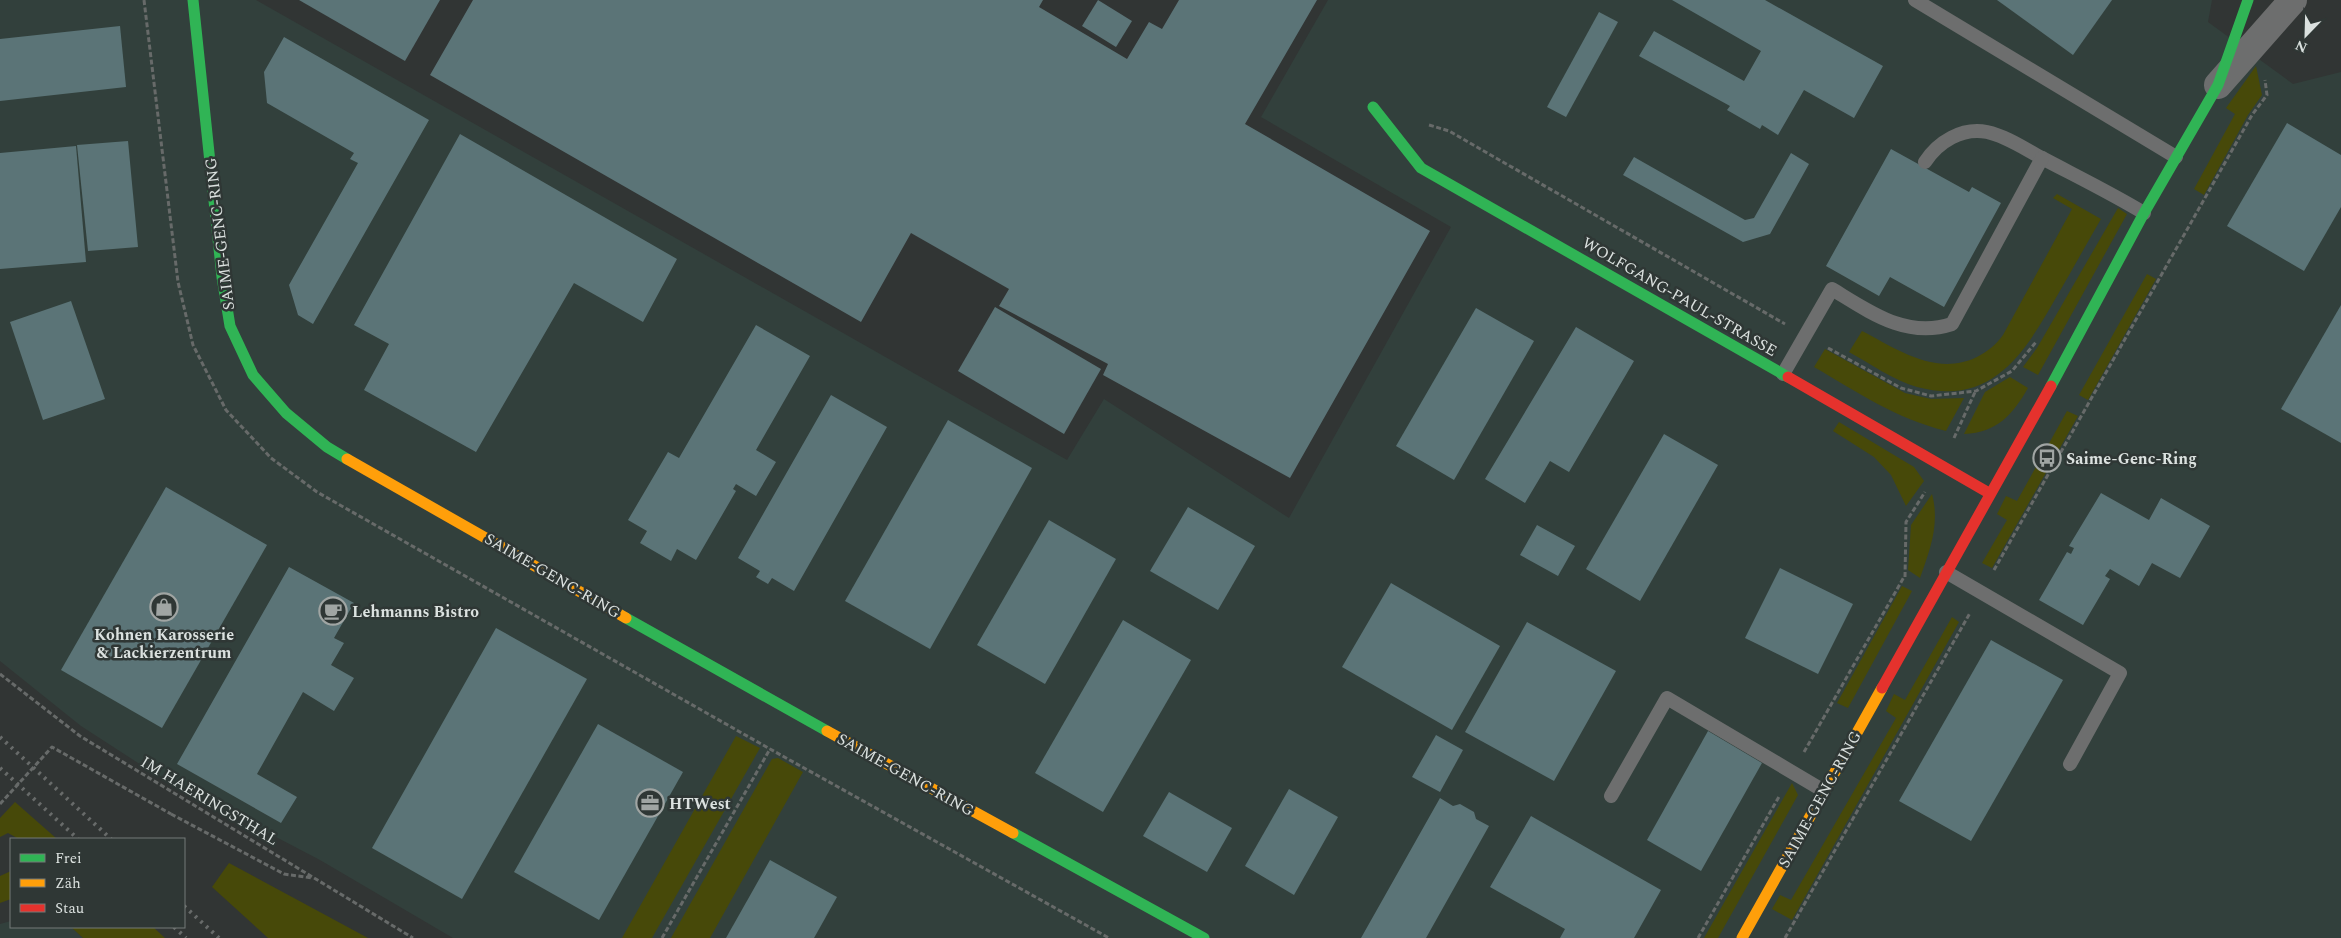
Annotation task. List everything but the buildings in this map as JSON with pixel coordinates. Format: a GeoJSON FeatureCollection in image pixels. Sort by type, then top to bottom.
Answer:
{"type":"FeatureCollection","features":[{"type":"Feature","properties":{"kind":"street","name":"SAIME-GENC-RING"},"geometry":{"type":"LineString","coordinates":[[193,0],[222,277],[230,326],[253,375],[286,413],[336,452],[747,687],[1204,938]]}},
{"type":"Feature","properties":{"kind":"street","name":"SAIME-GENC-RING"},"geometry":{"type":"LineString","coordinates":[[1742,938],[2144,212],[2218,85],[2248,0]]}},
{"type":"Feature","properties":{"kind":"street","name":"SAIME-GENC-RING"},"geometry":{"type":"LineString","coordinates":[[2218,85],[2293,0]]}},
{"type":"Feature","properties":{"kind":"street","name":"WOLFGANG-PAUL-STRASSE"},"geometry":{"type":"LineString","coordinates":[[1373,107],[1421,168],[1989,493]]}},
{"type":"Feature","properties":{"kind":"lane"},"geometry":{"type":"LineString","coordinates":[[1915,0],[2176,157]]}},
{"type":"Feature","properties":{"kind":"lane"},"geometry":{"type":"LineString","coordinates":[[1925,162],[1930,153],[1945,140],[1965,132],[1986,132],[2006,139],[2144,212]]}},
{"type":"Feature","properties":{"kind":"lane"},"geometry":{"type":"LineString","coordinates":[[1783,374],[1832,289],[1883,319],[1908,327],[1936,329],[1952,324],[2042,158]]}},
{"type":"Feature","properties":{"kind":"lane"},"geometry":{"type":"LineString","coordinates":[[1946,572],[2120,673],[2070,764]]}},
{"type":"Feature","properties":{"kind":"lane"},"geometry":{"type":"LineString","coordinates":[[1611,796],[1667,698],[1824,791]]}},
{"type":"Feature","properties":{"kind":"path"},"geometry":{"type":"LineString","coordinates":[[1785,938],[2252,115],[2267,95],[2263,72]]}},
{"type":"Feature","properties":{"kind":"path"},"geometry":{"type":"LineString","coordinates":[[1420,122],[1449,131],[1901,388],[1931,396],[1976,391],[2012,371],[2041,334]]}},
{"type":"Feature","properties":{"kind":"path"},"geometry":{"type":"LineString","coordinates":[[1968,615],[1904,577],[1906,522],[1941,465],[1976,391]]}},
{"type":"Feature","properties":{"kind":"path","name":"IM HAERINGSTHAL"},"geometry":{"type":"LineString","coordinates":[[0,674],[80,736],[413,938]]}},
{"type":"Feature","properties":{"kind":"path"},"geometry":{"type":"LineString","coordinates":[[0,804],[52,747],[171,814],[284,874],[315,878]]}},
{"type":"Feature","properties":{"kind":"path"},"geometry":{"type":"LineString","coordinates":[[662,938],[770,749]]}},
{"type":"Feature","properties":{"kind":"shaded area"},"geometry":{"type":"Polygon","coordinates":[[[0,0],[256,0],[1067,460],[1104,399],[1289,518],[1451,227],[1261,117],[1328,0],[2212,0],[2208,22],[2293,84],[2341,72],[2341,938],[453,938],[320,860],[152,772],[81,726],[0,661],[0,0]]]}},
{"type":"Feature","properties":{"kind":"shaded area"},"geometry":{"type":"Polygon","coordinates":[[[2256,66],[2262,95],[2248,115],[2204,195],[2194,189],[2235,114],[2226,108],[2256,66]]]}},
{"type":"Feature","properties":{"kind":"shaded area"},"geometry":{"type":"Polygon","coordinates":[[[2057,194],[2101,219],[2045,317],[2019,355],[2004,370],[1986,382],[1966,389],[1944,391],[1908,384],[1849,352],[1862,331],[1903,352],[1932,362],[1947,364],[1962,362],[1977,357],[1988,350],[2003,335],[2072,209],[2053,198],[2057,194]]]}},
{"type":"Feature","properties":{"kind":"shaded area"},"geometry":{"type":"Polygon","coordinates":[[[2118,208],[2127,214],[2038,375],[2023,367],[2037,348],[2118,208]]]}},
{"type":"Feature","properties":{"kind":"shaded area"},"geometry":{"type":"Polygon","coordinates":[[[2147,274],[2156,279],[2088,400],[2079,395],[2147,274]]]}},
{"type":"Feature","properties":{"kind":"shaded area"},"geometry":{"type":"Polygon","coordinates":[[[1825,349],[1905,393],[1931,399],[1964,398],[1946,431],[1928,426],[1878,404],[1814,367],[1825,349]]]}},
{"type":"Feature","properties":{"kind":"shaded area"},"geometry":{"type":"Polygon","coordinates":[[[2010,377],[2028,388],[2010,414],[1995,426],[1986,430],[1964,434],[1985,392],[2010,377]]]}},
{"type":"Feature","properties":{"kind":"shaded area"},"geometry":{"type":"Polygon","coordinates":[[[2067,411],[2078,416],[1992,568],[1982,563],[2007,520],[1997,514],[2006,496],[2017,501],[2067,411]]]}},
{"type":"Feature","properties":{"kind":"shaded area"},"geometry":{"type":"Polygon","coordinates":[[[1839,422],[1914,467],[1924,481],[1906,506],[1891,475],[1874,457],[1833,431],[1839,422]]]}},
{"type":"Feature","properties":{"kind":"shaded area"},"geometry":{"type":"Polygon","coordinates":[[[1932,494],[1935,516],[1933,537],[1920,578],[1908,570],[1911,525],[1932,494]]]}},
{"type":"Feature","properties":{"kind":"shaded area"},"geometry":{"type":"Polygon","coordinates":[[[1902,586],[1912,591],[1848,708],[1837,703],[1902,586]]]}},
{"type":"Feature","properties":{"kind":"shaded area"},"geometry":{"type":"Polygon","coordinates":[[[1952,617],[1959,622],[1792,920],[1772,909],[1780,895],[1791,900],[1896,718],[1886,711],[1894,694],[1905,700],[1952,617]]]}},
{"type":"Feature","properties":{"kind":"shaded area"},"geometry":{"type":"Polygon","coordinates":[[[736,736],[760,748],[652,938],[622,938],[736,736]]]}},
{"type":"Feature","properties":{"kind":"shaded area"},"geometry":{"type":"Polygon","coordinates":[[[778,758],[803,772],[710,938],[671,938],[772,759],[778,758]]]}},
{"type":"Feature","properties":{"kind":"shaded area"},"geometry":{"type":"Polygon","coordinates":[[[1792,783],[1798,795],[1718,938],[1704,938],[1792,783]]]}},
{"type":"Feature","properties":{"kind":"shaded area"},"geometry":{"type":"Polygon","coordinates":[[[15,802],[56,838],[17,838],[8,833],[0,837],[0,818],[15,802]]]}},
{"type":"Feature","properties":{"kind":"shaded area"},"geometry":{"type":"Polygon","coordinates":[[[229,863],[368,938],[268,938],[212,887],[229,863]]]}},
{"type":"Feature","properties":{"kind":"shaded area"},"geometry":{"type":"Polygon","coordinates":[[[10,871],[10,899],[0,903],[0,876],[10,871]]]}},
{"type":"Feature","properties":{"kind":"shaded area"},"geometry":{"type":"Polygon","coordinates":[[[10,921],[10,928],[72,928],[83,938],[0,938],[0,924],[10,921]]]}},
{"type":"Feature","properties":{"kind":"shaded area"},"geometry":{"type":"Polygon","coordinates":[[[72,928],[154,928],[165,938],[83,938],[72,928]]]}},
{"type":"Feature","properties":{"kind":"railway"},"geometry":{"type":"LineString","coordinates":[[0,737],[110,838]]}},
{"type":"Feature","properties":{"kind":"railway"},"geometry":{"type":"LineString","coordinates":[[0,768],[77,838]]}},
{"type":"Feature","properties":{"kind":"railway"},"geometry":{"type":"LineString","coordinates":[[185,907],[219,938]]}},
{"type":"Feature","properties":{"kind":"railway"},"geometry":{"type":"LineString","coordinates":[[175,928],[186,938]]}},
{"type":"Feature","properties":{"kind":"traffic: fast"},"geometry":{"type":"LineString","coordinates":[[193,0],[222,277],[230,326],[253,375],[286,413],[327,447],[347,459]]}},
{"type":"Feature","properties":{"kind":"traffic: fast"},"geometry":{"type":"LineString","coordinates":[[2051,386],[2144,213],[2218,85],[2248,0]]}},
{"type":"Feature","properties":{"kind":"traffic: fast"},"geometry":{"type":"LineString","coordinates":[[1373,107],[1421,168],[1788,377]]}},
{"type":"Feature","properties":{"kind":"traffic: fast"},"geometry":{"type":"LineString","coordinates":[[626,618],[827,731]]}},
{"type":"Feature","properties":{"kind":"traffic: fast"},"geometry":{"type":"LineString","coordinates":[[1013,833],[1204,938]]}},
{"type":"Feature","properties":{"kind":"traffic: slow"},"geometry":{"type":"LineString","coordinates":[[347,459],[626,618]]}},
{"type":"Feature","properties":{"kind":"traffic: slow"},"geometry":{"type":"LineString","coordinates":[[1742,938],[1882,688]]}},
{"type":"Feature","properties":{"kind":"traffic: slow"},"geometry":{"type":"LineString","coordinates":[[827,731],[1013,833]]}},
{"type":"Feature","properties":{"kind":"traffic: jam"},"geometry":{"type":"LineString","coordinates":[[1788,377],[1989,493]]}},
{"type":"Feature","properties":{"kind":"traffic: jam"},"geometry":{"type":"LineString","coordinates":[[1882,688],[2051,386]]}},
{"type":"Feature","properties":{"kind":"place","name":"Saime-Genc-Ring"},"geometry":{"type":"Point","coordinates":[2047,458]}},
{"type":"Feature","properties":{"kind":"place","name":"Kohnen Karosserie & Lackierzentrum"},"geometry":{"type":"Point","coordinates":[164,607]}},
{"type":"Feature","properties":{"kind":"place","name":"Lehmanns Bistro"},"geometry":{"type":"Point","coordinates":[333,611]}},
{"type":"Feature","properties":{"kind":"place","name":"HTWest"},"geometry":{"type":"Point","coordinates":[650,803]}}]}
